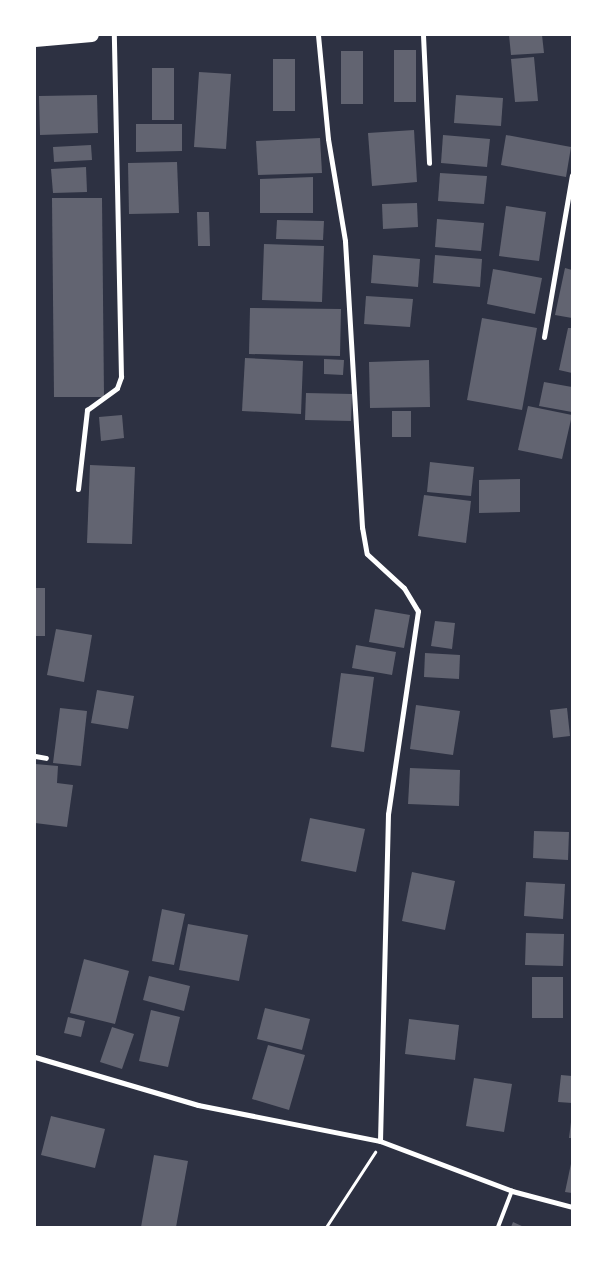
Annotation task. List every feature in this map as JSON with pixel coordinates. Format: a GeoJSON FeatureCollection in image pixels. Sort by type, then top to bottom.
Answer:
{"type":"FeatureCollection","features":[{"type":"Feature","properties":{"kind":"highway"},"geometry":{"type":"LineString","coordinates":[[35,40],[92,35]]}},
{"type":"Feature","properties":{"kind":"street"},"geometry":{"type":"LineString","coordinates":[[78,489],[87,410],[117,388],[121,377],[114,35]]}},
{"type":"Feature","properties":{"kind":"street"},"geometry":{"type":"LineString","coordinates":[[318,35],[328,139],[346,241],[362,527],[367,554],[404,588],[418,611],[388,814],[380,1141]]}},
{"type":"Feature","properties":{"kind":"street"},"geometry":{"type":"LineString","coordinates":[[423,35],[428,163]]}},
{"type":"Feature","properties":{"kind":"street"},"geometry":{"type":"LineString","coordinates":[[544,337],[572,175]]}},
{"type":"Feature","properties":{"kind":"street"},"geometry":{"type":"LineString","coordinates":[[35,756],[46,758]]}},
{"type":"Feature","properties":{"kind":"street"},"geometry":{"type":"LineString","coordinates":[[35,1057],[198,1106],[380,1141],[512,1191],[572,1208]]}},
{"type":"Feature","properties":{"kind":"lane"},"geometry":{"type":"LineString","coordinates":[[498,1227],[512,1191]]}},
{"type":"Feature","properties":{"kind":"path"},"geometry":{"type":"LineString","coordinates":[[326,1227],[380,1141]]}},
{"type":"Feature","properties":{"kind":"building"},"geometry":{"type":"Polygon","coordinates":[[[509,35],[542,35],[544,53],[511,55],[509,35]]]}},
{"type":"Feature","properties":{"kind":"building"},"geometry":{"type":"Polygon","coordinates":[[[394,50],[416,50],[416,102],[394,102],[394,50]]]}},
{"type":"Feature","properties":{"kind":"building"},"geometry":{"type":"Polygon","coordinates":[[[341,51],[363,51],[363,104],[341,104],[341,51]]]}},
{"type":"Feature","properties":{"kind":"building"},"geometry":{"type":"Polygon","coordinates":[[[534,57],[538,101],[515,102],[511,59],[534,57]]]}},
{"type":"Feature","properties":{"kind":"building"},"geometry":{"type":"Polygon","coordinates":[[[273,59],[295,59],[295,111],[273,111],[273,59]]]}},
{"type":"Feature","properties":{"kind":"building"},"geometry":{"type":"Polygon","coordinates":[[[152,68],[174,68],[174,120],[152,120],[152,68]]]}},
{"type":"Feature","properties":{"kind":"building"},"geometry":{"type":"Polygon","coordinates":[[[199,72],[231,74],[226,149],[194,147],[199,72]]]}},
{"type":"Feature","properties":{"kind":"building"},"geometry":{"type":"Polygon","coordinates":[[[97,95],[98,133],[40,135],[39,96],[97,95]]]}},
{"type":"Feature","properties":{"kind":"building"},"geometry":{"type":"Polygon","coordinates":[[[456,95],[503,98],[501,126],[454,123],[456,95]]]}},
{"type":"Feature","properties":{"kind":"building"},"geometry":{"type":"Polygon","coordinates":[[[136,124],[182,124],[182,151],[136,152],[136,124]]]}},
{"type":"Feature","properties":{"kind":"building"},"geometry":{"type":"Polygon","coordinates":[[[414,130],[417,182],[372,186],[368,133],[414,130]]]}},
{"type":"Feature","properties":{"kind":"building"},"geometry":{"type":"Polygon","coordinates":[[[443,135],[490,139],[487,167],[441,163],[443,135]]]}},
{"type":"Feature","properties":{"kind":"building"},"geometry":{"type":"Polygon","coordinates":[[[506,135],[571,147],[566,177],[501,165],[506,135]]]}},
{"type":"Feature","properties":{"kind":"building"},"geometry":{"type":"Polygon","coordinates":[[[320,138],[322,173],[258,175],[256,141],[320,138]]]}},
{"type":"Feature","properties":{"kind":"building"},"geometry":{"type":"Polygon","coordinates":[[[91,145],[92,160],[54,162],[53,147],[91,145]]]}},
{"type":"Feature","properties":{"kind":"building"},"geometry":{"type":"Polygon","coordinates":[[[177,162],[179,213],[129,214],[128,163],[177,162]]]}},
{"type":"Feature","properties":{"kind":"building"},"geometry":{"type":"Polygon","coordinates":[[[86,167],[87,192],[53,193],[51,169],[86,167]]]}},
{"type":"Feature","properties":{"kind":"building"},"geometry":{"type":"Polygon","coordinates":[[[440,173],[487,176],[484,204],[438,201],[440,173]]]}},
{"type":"Feature","properties":{"kind":"building"},"geometry":{"type":"Polygon","coordinates":[[[313,177],[313,213],[260,213],[260,179],[313,177]]]}},
{"type":"Feature","properties":{"kind":"building"},"geometry":{"type":"Polygon","coordinates":[[[52,198],[102,198],[104,397],[54,397],[52,198]]]}},
{"type":"Feature","properties":{"kind":"building"},"geometry":{"type":"Polygon","coordinates":[[[417,203],[418,227],[383,229],[382,204],[417,203]]]}},
{"type":"Feature","properties":{"kind":"building"},"geometry":{"type":"Polygon","coordinates":[[[506,206],[546,212],[539,261],[499,256],[506,206]]]}},
{"type":"Feature","properties":{"kind":"building"},"geometry":{"type":"Polygon","coordinates":[[[197,212],[209,212],[210,246],[198,246],[197,212]]]}},
{"type":"Feature","properties":{"kind":"building"},"geometry":{"type":"Polygon","coordinates":[[[437,219],[484,223],[481,251],[435,247],[437,219]]]}},
{"type":"Feature","properties":{"kind":"building"},"geometry":{"type":"Polygon","coordinates":[[[277,220],[324,221],[323,240],[276,239],[277,220]]]}},
{"type":"Feature","properties":{"kind":"building"},"geometry":{"type":"Polygon","coordinates":[[[264,244],[324,246],[322,302],[262,300],[264,244]]]}},
{"type":"Feature","properties":{"kind":"building"},"geometry":{"type":"Polygon","coordinates":[[[373,255],[420,259],[418,287],[371,283],[373,255]]]}},
{"type":"Feature","properties":{"kind":"building"},"geometry":{"type":"Polygon","coordinates":[[[435,255],[482,259],[480,287],[433,283],[435,255]]]}},
{"type":"Feature","properties":{"kind":"building"},"geometry":{"type":"Polygon","coordinates":[[[565,268],[572,270],[572,318],[555,315],[565,268]]]}},
{"type":"Feature","properties":{"kind":"building"},"geometry":{"type":"Polygon","coordinates":[[[493,269],[542,278],[535,314],[487,304],[493,269]]]}},
{"type":"Feature","properties":{"kind":"building"},"geometry":{"type":"Polygon","coordinates":[[[366,296],[413,299],[410,327],[364,324],[366,296]]]}},
{"type":"Feature","properties":{"kind":"building"},"geometry":{"type":"Polygon","coordinates":[[[250,308],[341,309],[340,356],[249,354],[250,308]]]}},
{"type":"Feature","properties":{"kind":"building"},"geometry":{"type":"Polygon","coordinates":[[[482,318],[537,328],[522,410],[467,400],[482,318]]]}},
{"type":"Feature","properties":{"kind":"building"},"geometry":{"type":"Polygon","coordinates":[[[568,328],[572,328],[572,373],[559,370],[568,328]]]}},
{"type":"Feature","properties":{"kind":"building"},"geometry":{"type":"Polygon","coordinates":[[[245,358],[303,361],[301,414],[242,411],[245,358]]]}},
{"type":"Feature","properties":{"kind":"building"},"geometry":{"type":"Polygon","coordinates":[[[324,359],[344,360],[343,375],[324,374],[324,359]]]}},
{"type":"Feature","properties":{"kind":"building"},"geometry":{"type":"Polygon","coordinates":[[[429,360],[430,407],[370,408],[369,362],[429,360]]]}},
{"type":"Feature","properties":{"kind":"building"},"geometry":{"type":"Polygon","coordinates":[[[544,382],[572,387],[572,412],[539,406],[544,382]]]}},
{"type":"Feature","properties":{"kind":"building"},"geometry":{"type":"Polygon","coordinates":[[[306,393],[352,394],[351,421],[305,420],[306,393]]]}},
{"type":"Feature","properties":{"kind":"building"},"geometry":{"type":"Polygon","coordinates":[[[528,406],[572,415],[562,459],[518,450],[528,406]]]}},
{"type":"Feature","properties":{"kind":"building"},"geometry":{"type":"Polygon","coordinates":[[[392,411],[411,411],[411,437],[392,437],[392,411]]]}},
{"type":"Feature","properties":{"kind":"building"},"geometry":{"type":"Polygon","coordinates":[[[122,415],[124,438],[101,441],[99,417],[122,415]]]}},
{"type":"Feature","properties":{"kind":"building"},"geometry":{"type":"Polygon","coordinates":[[[430,462],[474,467],[471,496],[427,492],[430,462]]]}},
{"type":"Feature","properties":{"kind":"building"},"geometry":{"type":"Polygon","coordinates":[[[90,465],[135,467],[132,544],[87,543],[90,465]]]}},
{"type":"Feature","properties":{"kind":"building"},"geometry":{"type":"Polygon","coordinates":[[[520,479],[520,512],[479,513],[479,480],[520,479]]]}},
{"type":"Feature","properties":{"kind":"building"},"geometry":{"type":"Polygon","coordinates":[[[424,495],[471,501],[466,543],[418,536],[424,495]]]}},
{"type":"Feature","properties":{"kind":"building"},"geometry":{"type":"Polygon","coordinates":[[[35,588],[45,588],[45,636],[35,636],[35,588]]]}},
{"type":"Feature","properties":{"kind":"building"},"geometry":{"type":"Polygon","coordinates":[[[375,609],[410,615],[404,648],[369,642],[375,609]]]}},
{"type":"Feature","properties":{"kind":"building"},"geometry":{"type":"Polygon","coordinates":[[[435,621],[455,623],[452,649],[431,646],[435,621]]]}},
{"type":"Feature","properties":{"kind":"building"},"geometry":{"type":"Polygon","coordinates":[[[56,629],[92,635],[84,682],[47,675],[56,629]]]}},
{"type":"Feature","properties":{"kind":"building"},"geometry":{"type":"Polygon","coordinates":[[[356,645],[396,652],[392,675],[352,668],[356,645]]]}},
{"type":"Feature","properties":{"kind":"building"},"geometry":{"type":"Polygon","coordinates":[[[425,653],[460,655],[459,679],[424,677],[425,653]]]}},
{"type":"Feature","properties":{"kind":"building"},"geometry":{"type":"Polygon","coordinates":[[[341,673],[374,677],[364,752],[331,747],[341,673]]]}},
{"type":"Feature","properties":{"kind":"building"},"geometry":{"type":"Polygon","coordinates":[[[97,690],[134,696],[128,729],[91,723],[97,690]]]}},
{"type":"Feature","properties":{"kind":"building"},"geometry":{"type":"Polygon","coordinates":[[[416,705],[460,711],[453,755],[410,749],[416,705]]]}},
{"type":"Feature","properties":{"kind":"building"},"geometry":{"type":"Polygon","coordinates":[[[60,708],[87,711],[81,766],[53,763],[60,708]]]}},
{"type":"Feature","properties":{"kind":"building"},"geometry":{"type":"Polygon","coordinates":[[[567,708],[570,736],[553,738],[550,710],[567,708]]]}},
{"type":"Feature","properties":{"kind":"building"},"geometry":{"type":"Polygon","coordinates":[[[35,764],[58,766],[57,783],[73,785],[67,827],[35,823],[35,764]]]}},
{"type":"Feature","properties":{"kind":"building"},"geometry":{"type":"Polygon","coordinates":[[[410,768],[460,770],[459,806],[408,804],[410,768]]]}},
{"type":"Feature","properties":{"kind":"building"},"geometry":{"type":"Polygon","coordinates":[[[310,818],[365,829],[356,872],[301,861],[310,818]]]}},
{"type":"Feature","properties":{"kind":"building"},"geometry":{"type":"Polygon","coordinates":[[[534,831],[569,832],[568,860],[533,858],[534,831]]]}},
{"type":"Feature","properties":{"kind":"building"},"geometry":{"type":"Polygon","coordinates":[[[412,872],[455,881],[445,930],[402,921],[412,872]]]}},
{"type":"Feature","properties":{"kind":"building"},"geometry":{"type":"Polygon","coordinates":[[[526,882],[565,884],[563,919],[524,916],[526,882]]]}},
{"type":"Feature","properties":{"kind":"building"},"geometry":{"type":"Polygon","coordinates":[[[162,909],[185,914],[174,965],[152,961],[162,909]]]}},
{"type":"Feature","properties":{"kind":"building"},"geometry":{"type":"Polygon","coordinates":[[[188,924],[248,935],[239,981],[179,970],[188,924]]]}},
{"type":"Feature","properties":{"kind":"building"},"geometry":{"type":"Polygon","coordinates":[[[526,933],[564,934],[563,966],[525,965],[526,933]]]}},
{"type":"Feature","properties":{"kind":"building"},"geometry":{"type":"Polygon","coordinates":[[[84,959],[129,971],[115,1024],[70,1013],[84,959]]]}},
{"type":"Feature","properties":{"kind":"building"},"geometry":{"type":"Polygon","coordinates":[[[149,976],[190,986],[184,1011],[143,1000],[149,976]]]}},
{"type":"Feature","properties":{"kind":"building"},"geometry":{"type":"Polygon","coordinates":[[[532,977],[563,977],[563,1018],[532,1018],[532,977]]]}},
{"type":"Feature","properties":{"kind":"building"},"geometry":{"type":"Polygon","coordinates":[[[265,1008],[310,1019],[302,1050],[257,1039],[265,1008]]]}},
{"type":"Feature","properties":{"kind":"building"},"geometry":{"type":"Polygon","coordinates":[[[151,1010],[180,1017],[168,1067],[139,1061],[151,1010]]]}},
{"type":"Feature","properties":{"kind":"building"},"geometry":{"type":"Polygon","coordinates":[[[68,1017],[85,1021],[81,1037],[64,1033],[68,1017]]]}},
{"type":"Feature","properties":{"kind":"building"},"geometry":{"type":"Polygon","coordinates":[[[409,1019],[459,1025],[455,1060],[405,1054],[409,1019]]]}},
{"type":"Feature","properties":{"kind":"building"},"geometry":{"type":"Polygon","coordinates":[[[112,1027],[134,1034],[122,1069],[100,1062],[112,1027]]]}},
{"type":"Feature","properties":{"kind":"building"},"geometry":{"type":"Polygon","coordinates":[[[268,1045],[305,1055],[289,1110],[252,1099],[268,1045]]]}},
{"type":"Feature","properties":{"kind":"building"},"geometry":{"type":"Polygon","coordinates":[[[561,1075],[572,1076],[572,1103],[558,1102],[561,1075]]]}},
{"type":"Feature","properties":{"kind":"building"},"geometry":{"type":"Polygon","coordinates":[[[474,1078],[512,1084],[504,1132],[466,1126],[474,1078]]]}},
{"type":"Feature","properties":{"kind":"building"},"geometry":{"type":"Polygon","coordinates":[[[51,1116],[105,1129],[95,1168],[41,1155],[51,1116]]]}},
{"type":"Feature","properties":{"kind":"building"},"geometry":{"type":"Polygon","coordinates":[[[571,1122],[572,1138],[569,1138],[571,1122]]]}},
{"type":"Feature","properties":{"kind":"building"},"geometry":{"type":"Polygon","coordinates":[[[154,1155],[188,1161],[176,1227],[141,1227],[154,1155]]]}},
{"type":"Feature","properties":{"kind":"building"},"geometry":{"type":"Polygon","coordinates":[[[572,1159],[572,1193],[565,1192],[572,1159]]]}},
{"type":"Feature","properties":{"kind":"building"},"geometry":{"type":"Polygon","coordinates":[[[513,1222],[524,1227],[511,1227],[513,1222]]]}}]}
